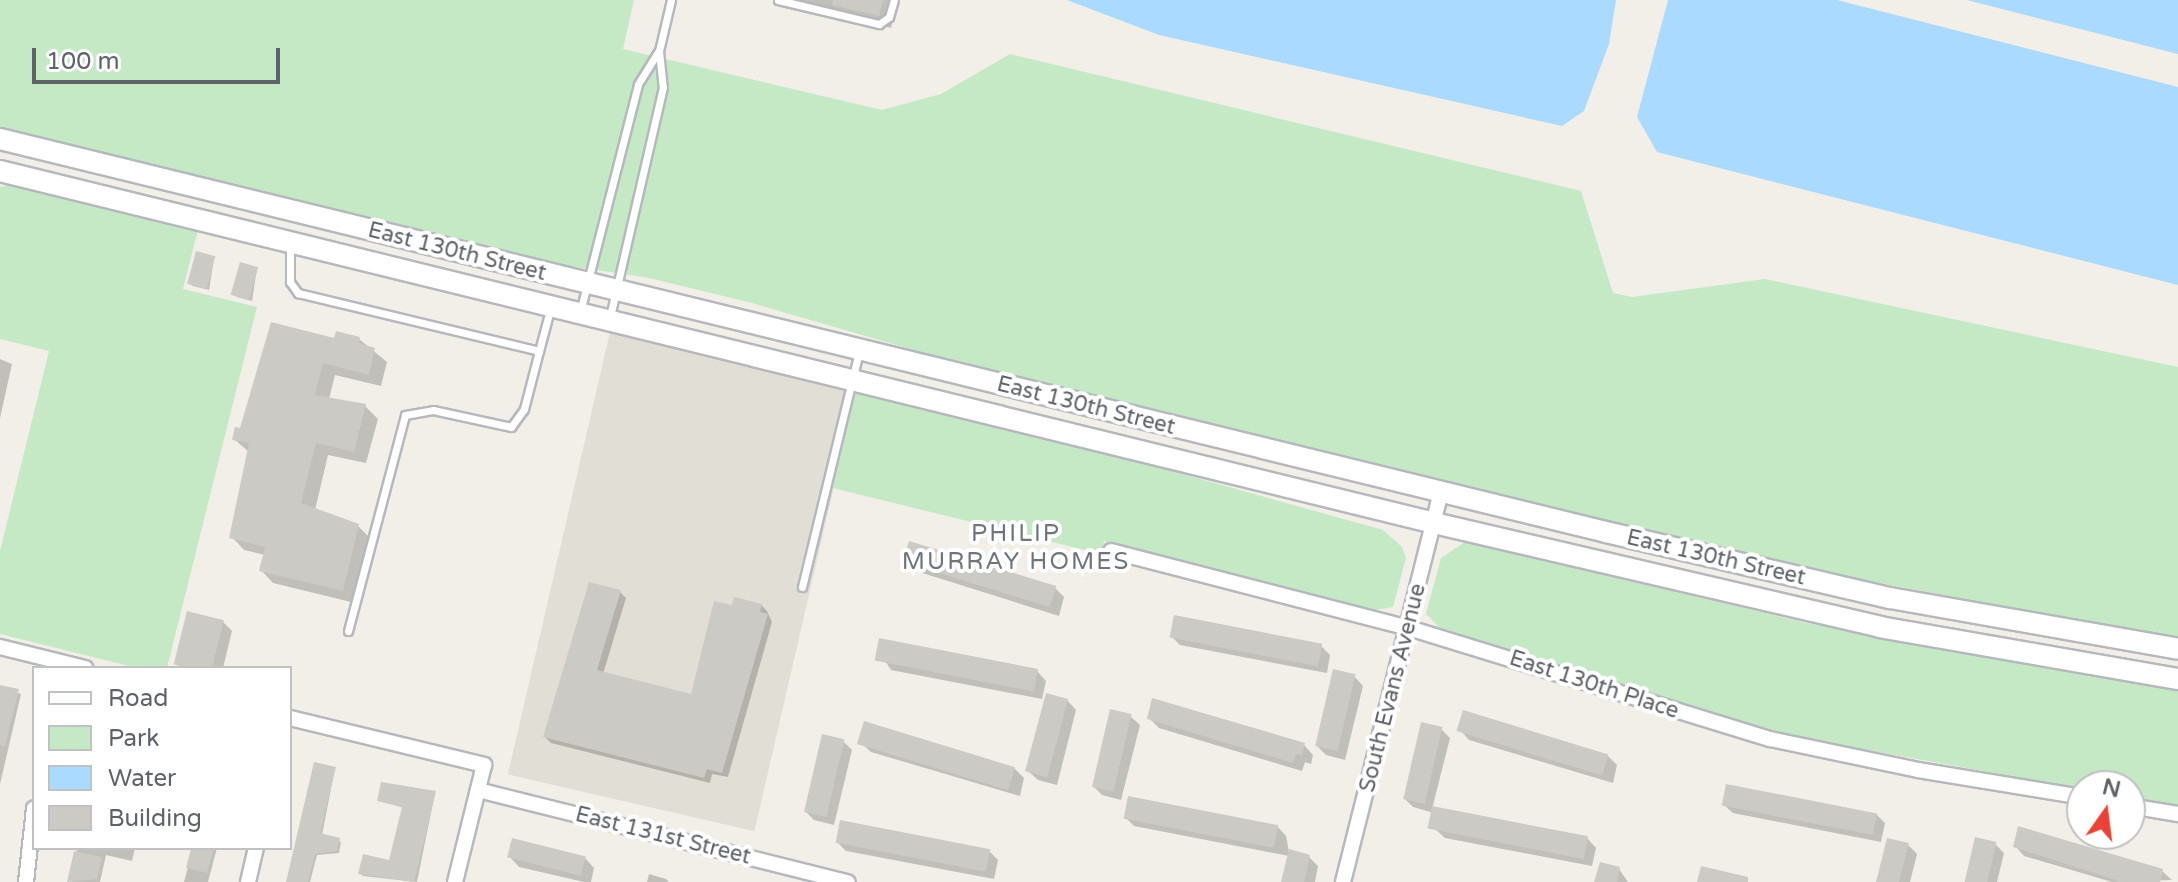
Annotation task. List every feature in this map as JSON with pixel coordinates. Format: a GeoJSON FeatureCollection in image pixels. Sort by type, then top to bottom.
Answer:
{"type":"FeatureCollection","features":[{"type":"Feature","properties":{"kind":"main road","name":"East 130th Street"},"geometry":{"type":"LineString","coordinates":[[0,139],[1441,493],[1890,598],[2178,649]]}},
{"type":"Feature","properties":{"kind":"main road","name":"East 130th Street"},"geometry":{"type":"LineString","coordinates":[[0,171],[1434,523],[1880,627],[2178,679]]}},
{"type":"Feature","properties":{"kind":"street","name":"South Evans Avenue"},"geometry":{"type":"LineString","coordinates":[[1343,882],[1441,493]]}},
{"type":"Feature","properties":{"kind":"street","name":"East 130th Place"},"geometry":{"type":"LineString","coordinates":[[1111,551],[1409,628],[1770,739],[1918,770],[2066,794]]}},
{"type":"Feature","properties":{"kind":"street"},"geometry":{"type":"LineString","coordinates":[[0,647],[66,666]]}},
{"type":"Feature","properties":{"kind":"street"},"geometry":{"type":"LineString","coordinates":[[292,718],[484,765],[455,882]]}},
{"type":"Feature","properties":{"kind":"street","name":"East 131st Street"},"geometry":{"type":"LineString","coordinates":[[478,790],[848,882]]}},
{"type":"Feature","properties":{"kind":"street"},"geometry":{"type":"LineString","coordinates":[[2146,809],[2178,814]]}},
{"type":"Feature","properties":{"kind":"street"},"geometry":{"type":"LineString","coordinates":[[26,882],[32,826]]}},
{"type":"Feature","properties":{"kind":"street"},"geometry":{"type":"LineString","coordinates":[[248,882],[256,850]]}},
{"type":"Feature","properties":{"kind":"lane"},"geometry":{"type":"LineString","coordinates":[[580,314],[638,84],[659,51],[671,0]]}},
{"type":"Feature","properties":{"kind":"lane"},"geometry":{"type":"LineString","coordinates":[[778,0],[879,24],[889,17],[894,0]]}},
{"type":"Feature","properties":{"kind":"lane"},"geometry":{"type":"LineString","coordinates":[[609,321],[663,87],[659,51]]}},
{"type":"Feature","properties":{"kind":"lane"},"geometry":{"type":"LineString","coordinates":[[290,242],[290,282],[298,293],[539,351]]}},
{"type":"Feature","properties":{"kind":"lane"},"geometry":{"type":"LineString","coordinates":[[348,631],[405,415],[433,410],[511,427],[524,409],[550,306]]}},
{"type":"Feature","properties":{"kind":"lane"},"geometry":{"type":"LineString","coordinates":[[802,587],[860,350]]}},
{"type":"Feature","properties":{"kind":"shaded area"},"geometry":{"type":"Polygon","coordinates":[[[610,332],[857,389],[754,831],[508,774],[610,332]]]}},
{"type":"Feature","properties":{"kind":"green space"},"geometry":{"type":"Polygon","coordinates":[[[0,0],[634,0],[623,49],[882,110],[941,94],[1010,54],[1581,191],[1613,293],[1632,297],[1765,279],[2178,367],[2178,639],[1847,577],[1617,524],[938,357],[752,303],[649,278],[551,263],[0,128],[0,0]]]}},
{"type":"Feature","properties":{"kind":"green space"},"geometry":{"type":"Polygon","coordinates":[[[9,185],[198,230],[183,289],[257,307],[167,666],[129,666],[0,634],[0,551],[49,351],[0,339],[0,187],[9,185]]]}},
{"type":"Feature","properties":{"kind":"green space"},"geometry":{"type":"Polygon","coordinates":[[[856,391],[1082,446],[1383,530],[1402,547],[1406,558],[1393,607],[1375,610],[1104,541],[1101,554],[833,488],[856,391]]]}},
{"type":"Feature","properties":{"kind":"green space"},"geometry":{"type":"Polygon","coordinates":[[[1465,542],[1807,623],[2178,690],[2178,807],[2146,801],[2146,770],[2066,770],[2066,786],[1802,738],[1634,691],[1439,627],[1426,614],[1441,558],[1465,542]]]}},
{"type":"Feature","properties":{"kind":"water"},"geometry":{"type":"Polygon","coordinates":[[[1067,0],[1616,0],[1609,44],[1584,111],[1562,126],[1159,35],[1067,0]]]}},
{"type":"Feature","properties":{"kind":"water"},"geometry":{"type":"Polygon","coordinates":[[[1668,0],[1837,0],[2178,87],[2178,285],[1657,152],[1637,117],[1668,0]]]}},
{"type":"Feature","properties":{"kind":"water"},"geometry":{"type":"Polygon","coordinates":[[[1967,0],[2178,0],[2178,54],[1967,0]]]}},
{"type":"Feature","properties":{"kind":"building"},"geometry":{"type":"Polygon","coordinates":[[[833,0],[883,0],[879,16],[832,5],[833,0]]]}},
{"type":"Feature","properties":{"kind":"building"},"geometry":{"type":"Polygon","coordinates":[[[196,251],[215,256],[207,289],[187,284],[196,251]]]}},
{"type":"Feature","properties":{"kind":"building"},"geometry":{"type":"Polygon","coordinates":[[[240,262],[258,267],[249,300],[231,295],[240,262]]]}},
{"type":"Feature","properties":{"kind":"building"},"geometry":{"type":"Polygon","coordinates":[[[271,322],[334,338],[336,331],[360,337],[359,343],[375,348],[369,375],[323,363],[315,395],[366,404],[354,452],[316,443],[301,503],[359,524],[343,591],[259,571],[265,547],[229,538],[249,443],[232,440],[235,427],[240,428],[271,322]]]}},
{"type":"Feature","properties":{"kind":"building"},"geometry":{"type":"Polygon","coordinates":[[[909,541],[1056,586],[1050,607],[903,562],[909,541]]]}},
{"type":"Feature","properties":{"kind":"building"},"geometry":{"type":"Polygon","coordinates":[[[589,582],[621,590],[597,670],[691,694],[714,601],[732,605],[734,597],[762,604],[760,612],[768,614],[722,773],[707,769],[704,778],[543,737],[589,582]]]}},
{"type":"Feature","properties":{"kind":"building"},"geometry":{"type":"Polygon","coordinates":[[[187,611],[224,620],[212,666],[174,664],[187,611]]]}},
{"type":"Feature","properties":{"kind":"building"},"geometry":{"type":"Polygon","coordinates":[[[1174,615],[1322,644],[1318,666],[1170,638],[1174,615]]]}},
{"type":"Feature","properties":{"kind":"building"},"geometry":{"type":"Polygon","coordinates":[[[879,638],[1038,669],[1034,691],[875,661],[879,638]]]}},
{"type":"Feature","properties":{"kind":"building"},"geometry":{"type":"Polygon","coordinates":[[[1333,669],[1355,674],[1338,751],[1315,746],[1333,669]]]}},
{"type":"Feature","properties":{"kind":"building"},"geometry":{"type":"Polygon","coordinates":[[[0,685],[19,689],[5,746],[0,745],[0,685]]]}},
{"type":"Feature","properties":{"kind":"building"},"geometry":{"type":"Polygon","coordinates":[[[1046,693],[1068,699],[1047,777],[1025,771],[1046,693]]]}},
{"type":"Feature","properties":{"kind":"building"},"geometry":{"type":"Polygon","coordinates":[[[1152,698],[1305,743],[1302,756],[1296,754],[1293,763],[1147,719],[1152,698]]]}},
{"type":"Feature","properties":{"kind":"building"},"geometry":{"type":"Polygon","coordinates":[[[1110,709],[1131,714],[1113,792],[1092,787],[1110,709]]]}},
{"type":"Feature","properties":{"kind":"building"},"geometry":{"type":"Polygon","coordinates":[[[1463,710],[1608,754],[1602,775],[1457,731],[1463,710]]]}},
{"type":"Feature","properties":{"kind":"building"},"geometry":{"type":"Polygon","coordinates":[[[864,721],[1015,767],[1008,790],[857,744],[864,721]]]}},
{"type":"Feature","properties":{"kind":"building"},"geometry":{"type":"Polygon","coordinates":[[[1421,722],[1442,727],[1425,804],[1403,799],[1421,722]]]}},
{"type":"Feature","properties":{"kind":"building"},"geometry":{"type":"Polygon","coordinates":[[[822,734],[844,739],[826,817],[804,812],[822,734]]]}},
{"type":"Feature","properties":{"kind":"building"},"geometry":{"type":"Polygon","coordinates":[[[314,762],[336,767],[320,833],[340,838],[337,851],[315,854],[308,882],[286,882],[314,762]]]}},
{"type":"Feature","properties":{"kind":"building"},"geometry":{"type":"Polygon","coordinates":[[[381,782],[436,791],[414,882],[358,874],[363,854],[389,860],[402,807],[377,801],[381,782]]]}},
{"type":"Feature","properties":{"kind":"building"},"geometry":{"type":"Polygon","coordinates":[[[1726,784],[1877,813],[1873,835],[1722,806],[1726,784]]]}},
{"type":"Feature","properties":{"kind":"building"},"geometry":{"type":"Polygon","coordinates":[[[1128,796],[1278,825],[1274,848],[1124,819],[1128,796]]]}},
{"type":"Feature","properties":{"kind":"building"},"geometry":{"type":"Polygon","coordinates":[[[1432,806],[1588,836],[1584,859],[1428,829],[1432,806]]]}},
{"type":"Feature","properties":{"kind":"building"},"geometry":{"type":"Polygon","coordinates":[[[840,820],[990,849],[986,872],[836,843],[840,820]]]}},
{"type":"Feature","properties":{"kind":"building"},"geometry":{"type":"Polygon","coordinates":[[[2018,826],[2066,840],[2066,850],[2099,850],[2163,869],[2160,882],[2122,882],[2013,847],[2018,826]]]}},
{"type":"Feature","properties":{"kind":"building"},"geometry":{"type":"Polygon","coordinates":[[[1975,837],[1996,842],[1987,882],[1965,882],[1975,837]]]}},
{"type":"Feature","properties":{"kind":"building"},"geometry":{"type":"Polygon","coordinates":[[[512,838],[586,856],[581,876],[507,857],[512,838]]]}},
{"type":"Feature","properties":{"kind":"building"},"geometry":{"type":"Polygon","coordinates":[[[1887,838],[1909,843],[1899,882],[1876,882],[1887,838]]]}},
{"type":"Feature","properties":{"kind":"building"},"geometry":{"type":"Polygon","coordinates":[[[1289,849],[1310,855],[1304,882],[1281,882],[1289,849]]]}},
{"type":"Feature","properties":{"kind":"building"},"geometry":{"type":"Polygon","coordinates":[[[190,850],[213,850],[207,873],[186,868],[190,850]]]}},
{"type":"Feature","properties":{"kind":"building"},"geometry":{"type":"Polygon","coordinates":[[[74,851],[102,857],[97,879],[67,882],[74,851]]]}},
{"type":"Feature","properties":{"kind":"building"},"geometry":{"type":"Polygon","coordinates":[[[1600,862],[1620,867],[1617,882],[1594,882],[1600,862]]]}},
{"type":"Feature","properties":{"kind":"building"},"geometry":{"type":"Polygon","coordinates":[[[1701,866],[1748,877],[1748,882],[1697,882],[1701,866]]]}},
{"type":"Feature","properties":{"kind":"district","name":"PHILIP MURRAY HOMES"},"geometry":{"type":"Point","coordinates":[1016,548]}}]}
